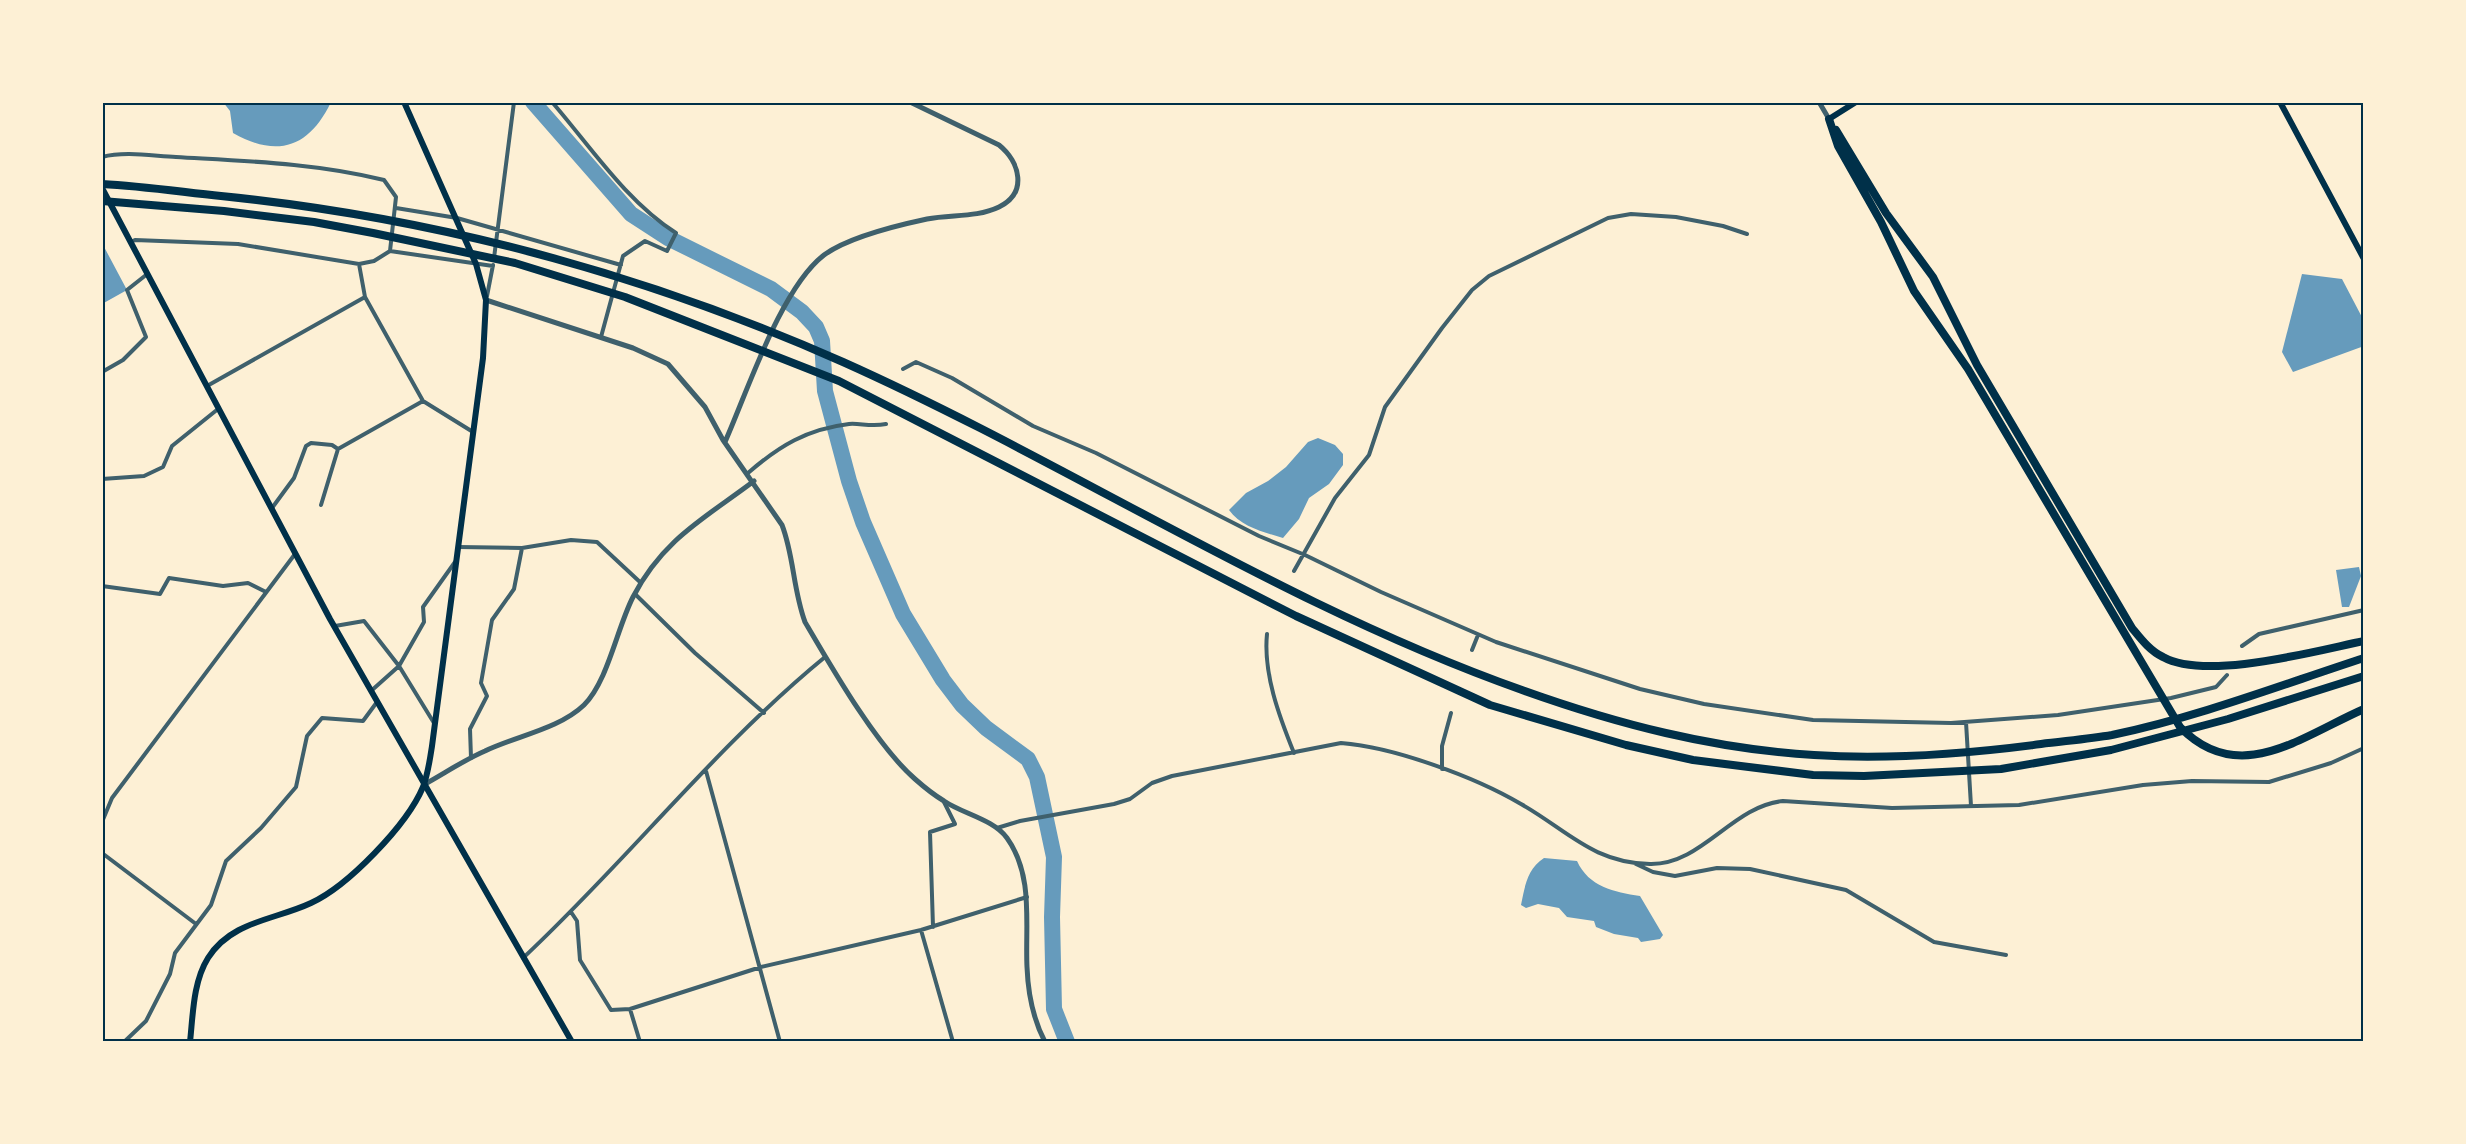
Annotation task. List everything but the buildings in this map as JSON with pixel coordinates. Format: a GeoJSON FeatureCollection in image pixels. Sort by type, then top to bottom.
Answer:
{"type":"FeatureCollection","features":[{"type":"Feature","properties":{"kind":"highway"},"geometry":{"type":"LineString","coordinates":[[1829,119],[1886,213],[1933,277],[1977,365],[2133,628],[2148,646],[2162,657],[2197,667],[2297,655],[2364,641]]}},
{"type":"Feature","properties":{"kind":"highway"},"geometry":{"type":"LineString","coordinates":[[1829,119],[1838,146],[1881,222],[1914,291],[1968,369],[2180,727],[2206,748],[2238,757],[2290,745],[2364,709]]}},
{"type":"Feature","properties":{"kind":"highway"},"geometry":{"type":"LineString","coordinates":[[102,186],[112,184],[322,206],[375,215],[518,247],[639,282],[756,326],[845,363],[1008,444],[1303,598],[1419,651],[1573,708],[1633,726],[1699,741],[1756,750],[1843,756],[1937,755],[2112,735],[2222,705],[2364,658]]}},
{"type":"Feature","properties":{"kind":"highway"},"geometry":{"type":"LineString","coordinates":[[102,201],[292,219],[373,232],[515,263],[625,297],[838,381],[1001,462],[1296,616],[1490,705],[1626,745],[1693,760],[1833,776],[1939,774],[2001,769],[2132,744],[2228,719],[2364,676]]}},
{"type":"Feature","properties":{"kind":"main road"},"geometry":{"type":"LineString","coordinates":[[190,1042],[199,978],[207,959],[218,945],[235,931],[254,922],[311,903],[332,892],[359,868],[411,810],[425,784],[435,725],[485,338],[486,300],[476,264],[457,218],[404,102]]}},
{"type":"Feature","properties":{"kind":"main road"},"geometry":{"type":"LineString","coordinates":[[1829,119],[1856,102]]}},
{"type":"Feature","properties":{"kind":"main road"},"geometry":{"type":"LineString","coordinates":[[2280,102],[2364,259]]}},
{"type":"Feature","properties":{"kind":"main road"},"geometry":{"type":"LineString","coordinates":[[102,186],[146,274],[334,626],[572,1042]]}},
{"type":"Feature","properties":{"kind":"street"},"geometry":{"type":"LineString","coordinates":[[514,102],[498,231],[486,300],[601,338],[668,364],[699,399],[725,442],[748,472],[782,525],[788,540],[797,600],[805,622],[825,657],[883,742],[914,778],[944,801],[996,828],[1006,838],[1017,860],[1027,897],[1027,969],[1033,1013],[1045,1042]]}},
{"type":"Feature","properties":{"kind":"street"},"geometry":{"type":"LineString","coordinates":[[552,102],[657,221],[676,233],[667,251],[645,241],[623,256],[601,338]]}},
{"type":"Feature","properties":{"kind":"street"},"geometry":{"type":"LineString","coordinates":[[725,442],[789,294],[825,255],[843,245],[928,219],[982,213],[1009,201],[1017,190],[1017,167],[1012,155],[910,102]]}},
{"type":"Feature","properties":{"kind":"street"},"geometry":{"type":"LineString","coordinates":[[1819,102],[1829,119]]}},
{"type":"Feature","properties":{"kind":"street"},"geometry":{"type":"LineString","coordinates":[[102,157],[137,155],[234,160],[345,172],[387,182],[395,194],[396,208],[390,251]]}},
{"type":"Feature","properties":{"kind":"street"},"geometry":{"type":"LineString","coordinates":[[396,208],[457,218],[621,265]]}},
{"type":"Feature","properties":{"kind":"street"},"geometry":{"type":"LineString","coordinates":[[1294,571],[1335,498],[1369,455],[1385,407],[1472,290],[1489,276],[1608,218],[1631,214],[1676,217],[1723,226],[1747,234]]}},
{"type":"Feature","properties":{"kind":"street"},"geometry":{"type":"LineString","coordinates":[[131,242],[145,240],[238,244],[359,264],[374,261],[390,251],[493,266]]}},
{"type":"Feature","properties":{"kind":"street"},"geometry":{"type":"LineString","coordinates":[[2357,246],[2364,242]]}},
{"type":"Feature","properties":{"kind":"street"},"geometry":{"type":"LineString","coordinates":[[359,264],[365,297],[423,401],[473,432]]}},
{"type":"Feature","properties":{"kind":"street"},"geometry":{"type":"LineString","coordinates":[[102,372],[123,360],[146,337],[127,290],[146,274]]}},
{"type":"Feature","properties":{"kind":"street"},"geometry":{"type":"LineString","coordinates":[[206,386],[365,297]]}},
{"type":"Feature","properties":{"kind":"street"},"geometry":{"type":"LineString","coordinates":[[903,369],[916,362],[952,378],[1033,426],[1096,453],[1259,536],[1478,635],[1596,677],[1704,704],[1814,720],[1900,723],[1966,722],[2058,715],[2171,698],[2216,687],[2227,675]]}},
{"type":"Feature","properties":{"kind":"street"},"geometry":{"type":"LineString","coordinates":[[321,505],[338,449],[423,401]]}},
{"type":"Feature","properties":{"kind":"street"},"geometry":{"type":"LineString","coordinates":[[102,479],[144,476],[163,467],[172,446],[219,409]]}},
{"type":"Feature","properties":{"kind":"street"},"geometry":{"type":"LineString","coordinates":[[748,472],[776,449],[822,430],[851,424],[869,427],[886,424]]}},
{"type":"Feature","properties":{"kind":"street"},"geometry":{"type":"LineString","coordinates":[[271,510],[294,478],[306,446],[311,443],[332,445],[338,449]]}},
{"type":"Feature","properties":{"kind":"street"},"geometry":{"type":"LineString","coordinates":[[425,784],[471,758],[566,718],[585,705],[602,674],[635,594],[669,544],[691,525],[754,481]]}},
{"type":"Feature","properties":{"kind":"street"},"geometry":{"type":"LineString","coordinates":[[458,547],[522,548],[572,540],[597,542],[642,583]]}},
{"type":"Feature","properties":{"kind":"street"},"geometry":{"type":"LineString","coordinates":[[471,758],[470,729],[487,696],[481,683],[492,620],[514,589],[522,548]]}},
{"type":"Feature","properties":{"kind":"street"},"geometry":{"type":"LineString","coordinates":[[102,822],[112,798],[295,554]]}},
{"type":"Feature","properties":{"kind":"street"},"geometry":{"type":"LineString","coordinates":[[371,691],[399,666],[424,622],[423,607],[456,562]]}},
{"type":"Feature","properties":{"kind":"street"},"geometry":{"type":"LineString","coordinates":[[102,586],[160,594],[169,578],[223,586],[248,583],[266,592]]}},
{"type":"Feature","properties":{"kind":"street"},"geometry":{"type":"LineString","coordinates":[[635,594],[695,653],[764,713]]}},
{"type":"Feature","properties":{"kind":"street"},"geometry":{"type":"LineString","coordinates":[[2242,645],[2259,634],[2364,610]]}},
{"type":"Feature","properties":{"kind":"street"},"geometry":{"type":"LineString","coordinates":[[334,626],[364,621],[399,666],[435,725]]}},
{"type":"Feature","properties":{"kind":"street"},"geometry":{"type":"LineString","coordinates":[[1267,633],[1266,662],[1282,722],[1294,753]]}},
{"type":"Feature","properties":{"kind":"street"},"geometry":{"type":"LineString","coordinates":[[1472,650],[1478,635]]}},
{"type":"Feature","properties":{"kind":"street"},"geometry":{"type":"LineString","coordinates":[[522,958],[571,912],[706,770],[825,657]]}},
{"type":"Feature","properties":{"kind":"street"},"geometry":{"type":"LineString","coordinates":[[124,1042],[146,1021],[170,974],[175,953],[211,905],[226,861],[261,828],[296,787],[306,736],[322,718],[363,722],[377,702]]}},
{"type":"Feature","properties":{"kind":"street"},"geometry":{"type":"LineString","coordinates":[[1442,770],[1442,746],[1451,713]]}},
{"type":"Feature","properties":{"kind":"street"},"geometry":{"type":"LineString","coordinates":[[1966,722],[1971,803]]}},
{"type":"Feature","properties":{"kind":"street"},"geometry":{"type":"LineString","coordinates":[[996,828],[1020,821],[1114,804],[1130,799],[1152,783],[1172,776],[1341,744],[1359,745],[1442,770],[1521,804],[1600,854],[1653,872],[1675,876],[1717,868],[1750,870],[1846,890],[1934,942],[2006,955]]}},
{"type":"Feature","properties":{"kind":"street"},"geometry":{"type":"LineString","coordinates":[[1632,863],[1667,862],[1693,851],[1736,819],[1766,802],[1783,801],[1892,808],[1971,803],[2049,802],[2144,785],[2192,781],[2269,782],[2331,763],[2364,748]]}},
{"type":"Feature","properties":{"kind":"street"},"geometry":{"type":"LineString","coordinates":[[706,770],[780,1042]]}},
{"type":"Feature","properties":{"kind":"street"},"geometry":{"type":"LineString","coordinates":[[933,927],[930,832],[955,824],[944,801]]}},
{"type":"Feature","properties":{"kind":"street"},"geometry":{"type":"LineString","coordinates":[[102,853],[196,924]]}},
{"type":"Feature","properties":{"kind":"street"},"geometry":{"type":"LineString","coordinates":[[571,912],[577,921],[580,960],[611,1010],[630,1009],[761,967],[933,927],[1027,897]]}},
{"type":"Feature","properties":{"kind":"street"},"geometry":{"type":"LineString","coordinates":[[921,930],[953,1042]]}},
{"type":"Feature","properties":{"kind":"street"},"geometry":{"type":"LineString","coordinates":[[630,1009],[640,1042]]}},
{"type":"Feature","properties":{"kind":"water"},"geometry":{"type":"Polygon","coordinates":[[[223,102],[331,102],[313,130],[302,139],[278,146],[249,141],[233,133],[230,111],[223,102]]]}},
{"type":"Feature","properties":{"kind":"water"},"geometry":{"type":"Polygon","coordinates":[[[102,243],[127,290],[102,304],[102,243]]]}},
{"type":"Feature","properties":{"kind":"water"},"geometry":{"type":"Polygon","coordinates":[[[2302,274],[2342,279],[2364,321],[2364,346],[2293,372],[2282,352],[2302,274]]]}},
{"type":"Feature","properties":{"kind":"water"},"geometry":{"type":"Polygon","coordinates":[[[1318,438],[1335,445],[1343,454],[1343,465],[1329,484],[1309,498],[1299,519],[1283,538],[1253,528],[1234,516],[1229,510],[1246,493],[1268,481],[1286,467],[1308,442],[1318,438]]]}},
{"type":"Feature","properties":{"kind":"water"},"geometry":{"type":"Polygon","coordinates":[[[2359,567],[2361,576],[2349,607],[2342,607],[2336,570],[2359,567]]]}},
{"type":"Feature","properties":{"kind":"water"},"geometry":{"type":"Polygon","coordinates":[[[1544,858],[1577,861],[1588,877],[1603,887],[1640,896],[1663,935],[1660,939],[1641,942],[1638,938],[1614,934],[1596,927],[1594,921],[1567,917],[1559,908],[1538,904],[1526,908],[1521,905],[1530,873],[1544,858]]]}},
{"type":"Feature","properties":{"kind":"waterway"},"geometry":{"type":"LineString","coordinates":[[533,102],[631,214],[668,238],[771,289],[802,312],[816,327],[822,341],[825,391],[849,481],[863,522],[903,614],[943,680],[962,705],[986,728],[1028,759],[1037,777],[1054,857],[1052,917],[1054,1009],[1067,1042]]}}]}
